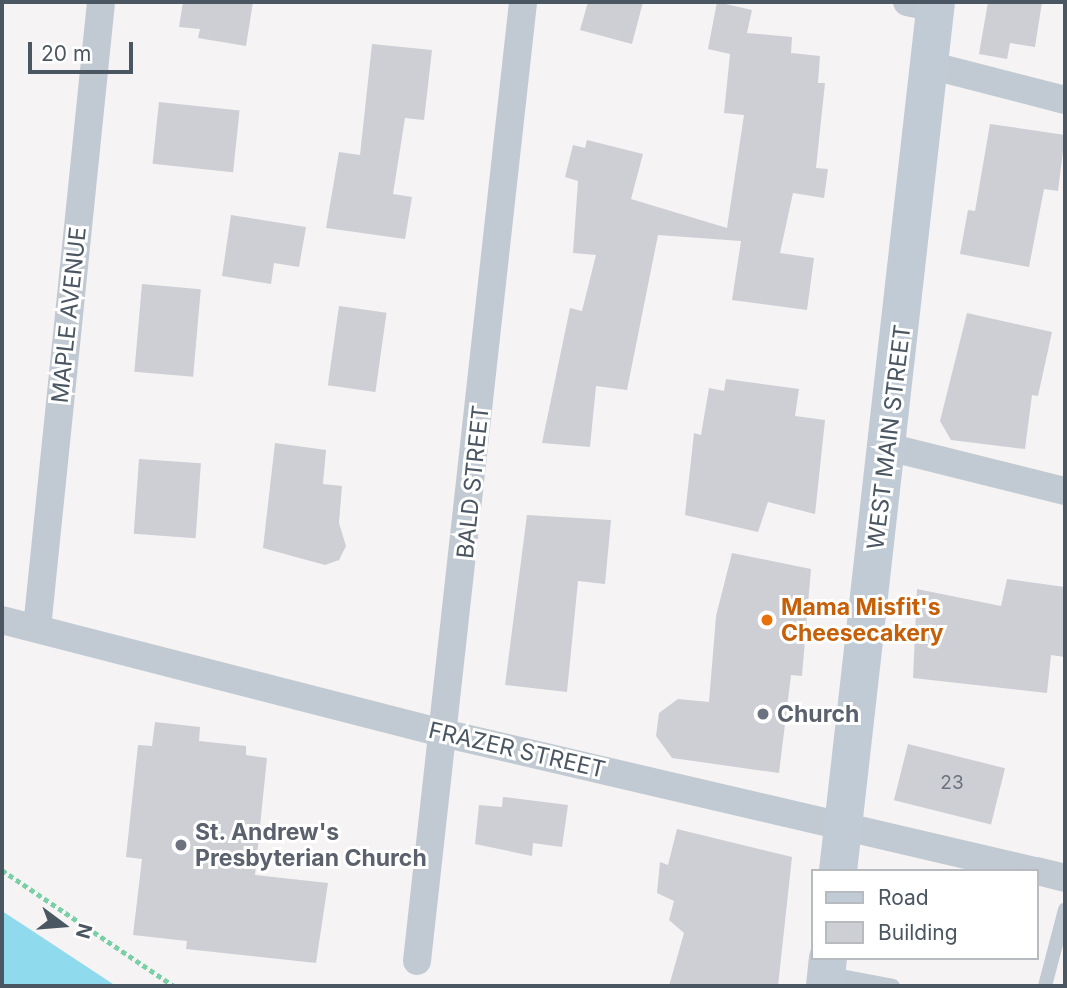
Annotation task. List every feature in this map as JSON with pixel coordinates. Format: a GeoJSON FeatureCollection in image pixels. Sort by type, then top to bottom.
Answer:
{"type":"FeatureCollection","features":[{"type":"Feature","properties":{"kind":"main road","name":"WEST MAIN STREET"},"geometry":{"type":"LineString","coordinates":[[838,869],[888,447],[929,65],[926,4]]}},
{"type":"Feature","properties":{"kind":"street","name":"MAPLE AVENUE"},"geometry":{"type":"LineString","coordinates":[[37,628],[101,2]]}},
{"type":"Feature","properties":{"kind":"street","name":"BALD STREET"},"geometry":{"type":"LineString","coordinates":[[417,961],[447,734],[523,2]]}},
{"type":"Feature","properties":{"kind":"street"},"geometry":{"type":"LineString","coordinates":[[929,65],[1065,100]]}},
{"type":"Feature","properties":{"kind":"street"},"geometry":{"type":"LineString","coordinates":[[888,447],[1065,491]]}},
{"type":"Feature","properties":{"kind":"street","name":"FRAZER STREET"},"geometry":{"type":"LineString","coordinates":[[2,620],[447,734],[1028,869]]}},
{"type":"Feature","properties":{"kind":"street","name":"FRAZER STREET"},"geometry":{"type":"LineString","coordinates":[[1039,872],[1065,878]]}},
{"type":"Feature","properties":{"kind":"lane"},"geometry":{"type":"LineString","coordinates":[[1045,986],[1065,910]]}},
{"type":"Feature","properties":{"kind":"lane"},"geometry":{"type":"LineString","coordinates":[[827,973],[893,986]]}},
{"type":"Feature","properties":{"kind":"path"},"geometry":{"type":"LineString","coordinates":[[2,870],[174,986]]}},
{"type":"Feature","properties":{"kind":"water"},"geometry":{"type":"Polygon","coordinates":[[[2,911],[25,926],[116,986],[2,986],[2,911]]]}},
{"type":"Feature","properties":{"kind":"building"},"geometry":{"type":"Polygon","coordinates":[[[183,2],[253,2],[246,46],[198,38],[200,29],[179,27],[183,2]]]}},
{"type":"Feature","properties":{"kind":"building"},"geometry":{"type":"Polygon","coordinates":[[[588,2],[643,2],[632,44],[580,30],[588,2]]]}},
{"type":"Feature","properties":{"kind":"building"},"geometry":{"type":"Polygon","coordinates":[[[717,2],[752,10],[747,33],[792,37],[791,53],[820,56],[818,83],[825,83],[816,168],[828,169],[824,198],[793,193],[780,253],[814,258],[807,310],[732,300],[741,241],[658,235],[627,390],[596,386],[590,447],[542,443],[570,308],[582,311],[596,255],[573,253],[578,181],[565,177],[573,145],[585,148],[587,140],[643,154],[631,199],[727,228],[744,115],[724,113],[730,54],[708,49],[717,2]]]}},
{"type":"Feature","properties":{"kind":"building"},"geometry":{"type":"Polygon","coordinates":[[[988,2],[1042,2],[1035,47],[1010,43],[1007,59],[979,54],[988,2]]]}},
{"type":"Feature","properties":{"kind":"building"},"geometry":{"type":"Polygon","coordinates":[[[372,44],[432,50],[424,120],[405,118],[393,194],[412,197],[405,239],[326,228],[339,152],[360,155],[372,44]]]}},
{"type":"Feature","properties":{"kind":"building"},"geometry":{"type":"Polygon","coordinates":[[[159,102],[240,110],[233,172],[153,164],[159,102]]]}},
{"type":"Feature","properties":{"kind":"building"},"geometry":{"type":"Polygon","coordinates":[[[990,124],[1065,135],[1058,191],[1044,189],[1029,267],[960,254],[968,210],[975,211],[990,124]]]}},
{"type":"Feature","properties":{"kind":"building"},"geometry":{"type":"Polygon","coordinates":[[[231,215],[306,227],[299,267],[274,263],[271,284],[222,276],[231,215]]]}},
{"type":"Feature","properties":{"kind":"building"},"geometry":{"type":"Polygon","coordinates":[[[142,284],[201,289],[193,377],[134,372],[142,284]]]}},
{"type":"Feature","properties":{"kind":"building"},"geometry":{"type":"Polygon","coordinates":[[[339,306],[387,313],[375,392],[328,385],[339,306]]]}},
{"type":"Feature","properties":{"kind":"building"},"geometry":{"type":"Polygon","coordinates":[[[967,313],[1052,332],[1038,396],[1032,395],[1025,449],[951,440],[940,421],[967,313]]]}},
{"type":"Feature","properties":{"kind":"building"},"geometry":{"type":"Polygon","coordinates":[[[726,379],[799,389],[795,416],[825,420],[815,514],[768,502],[758,532],[685,515],[694,433],[701,435],[709,388],[724,391],[726,379]]]}},
{"type":"Feature","properties":{"kind":"building"},"geometry":{"type":"Polygon","coordinates":[[[275,443],[326,450],[323,484],[342,486],[339,523],[346,546],[339,560],[325,565],[263,548],[275,443]]]}},
{"type":"Feature","properties":{"kind":"building"},"geometry":{"type":"Polygon","coordinates":[[[139,459],[201,463],[196,538],[134,534],[139,459]]]}},
{"type":"Feature","properties":{"kind":"building"},"geometry":{"type":"Polygon","coordinates":[[[527,515],[611,520],[605,584],[578,581],[567,692],[505,685],[527,515]]]}},
{"type":"Feature","properties":{"kind":"building"},"geometry":{"type":"Polygon","coordinates":[[[732,553],[811,569],[802,676],[791,675],[779,773],[672,758],[656,736],[659,713],[678,699],[709,702],[716,616],[732,553]]]}},
{"type":"Feature","properties":{"kind":"building"},"geometry":{"type":"Polygon","coordinates":[[[1007,579],[1065,587],[1065,657],[1051,655],[1047,693],[913,678],[917,589],[1001,606],[1007,579]]]}},
{"type":"Feature","properties":{"kind":"building","name":"St. Andrew's Presbyterian Church"},"geometry":{"type":"Polygon","coordinates":[[[155,722],[200,727],[199,741],[246,746],[246,755],[267,758],[255,875],[328,883],[316,963],[186,949],[187,941],[133,935],[142,859],[126,857],[138,745],[152,746],[155,722]]]}},
{"type":"Feature","properties":{"kind":"building"},"geometry":{"type":"Polygon","coordinates":[[[908,744],[1005,768],[991,824],[894,800],[908,744]]]}},
{"type":"Feature","properties":{"kind":"building"},"geometry":{"type":"Polygon","coordinates":[[[503,797],[568,805],[562,847],[533,843],[532,856],[475,844],[479,805],[502,807],[503,797]]]}},
{"type":"Feature","properties":{"kind":"building"},"geometry":{"type":"Polygon","coordinates":[[[677,829],[792,857],[778,986],[669,986],[684,933],[669,920],[674,901],[657,893],[660,862],[668,865],[677,829]]]}},
{"type":"Feature","properties":{"kind":"place","name":"Mama Misfit's Cheesecakery"},"geometry":{"type":"Point","coordinates":[767,620]}},
{"type":"Feature","properties":{"kind":"place","name":"Church"},"geometry":{"type":"Point","coordinates":[763,714]}},
{"type":"Feature","properties":{"kind":"place","name":"St. Andrew's Presbyterian Church"},"geometry":{"type":"Point","coordinates":[181,845]}}]}
